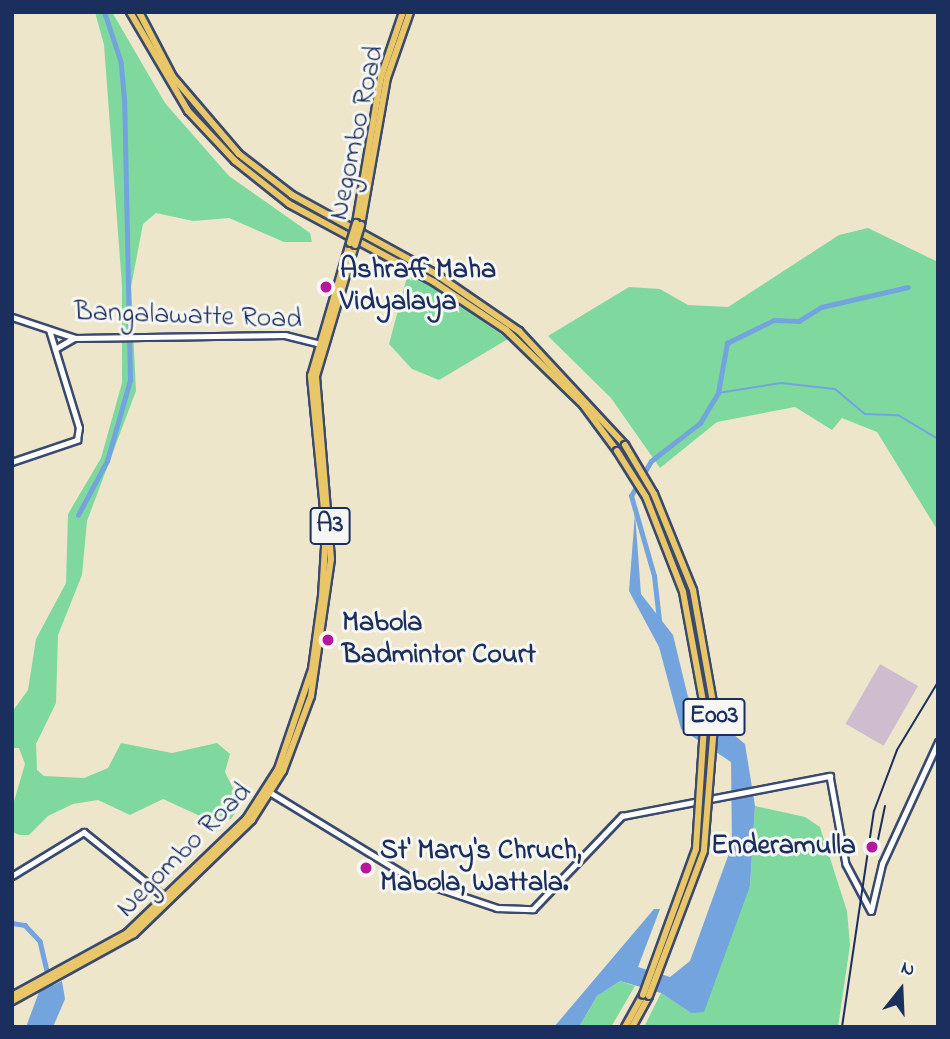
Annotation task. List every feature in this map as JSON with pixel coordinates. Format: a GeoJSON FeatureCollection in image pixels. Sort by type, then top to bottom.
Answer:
{"type":"FeatureCollection","features":[{"type":"Feature","properties":{"kind":"highway","name":"E003"},"geometry":{"type":"LineString","coordinates":[[130,12],[188,111],[235,161],[289,204],[444,288],[506,330],[583,405],[646,497],[683,592],[705,712],[696,849],[641,1012],[633,1027]]}},
{"type":"Feature","properties":{"kind":"highway","name":"E003"},"geometry":{"type":"LineString","coordinates":[[139,12],[173,77],[239,153],[307,205],[498,315],[571,380],[625,445],[654,494],[693,590],[715,713],[701,862],[646,995],[625,1027]]}},
{"type":"Feature","properties":{"kind":"highway","name":"Negombo Road"},"geometry":{"type":"LineString","coordinates":[[359,224],[381,77],[403,12]]}},
{"type":"Feature","properties":{"kind":"highway","name":"Negombo Road"},"geometry":{"type":"LineString","coordinates":[[12,1001],[115,949],[167,899],[270,792],[311,696],[327,603],[331,529],[315,403],[321,344],[359,224],[387,78],[410,12]]}},
{"type":"Feature","properties":{"kind":"highway","name":"Negombo Road"},"geometry":{"type":"LineString","coordinates":[[12,996],[37,987]]}},
{"type":"Feature","properties":{"kind":"street","name":"Bangalawatte Road"},"geometry":{"type":"LineString","coordinates":[[12,317],[75,338],[127,335],[285,335],[321,344]]}},
{"type":"Feature","properties":{"kind":"street"},"geometry":{"type":"LineString","coordinates":[[12,463],[77,440],[79,428],[49,330]]}},
{"type":"Feature","properties":{"kind":"street"},"geometry":{"type":"LineString","coordinates":[[55,349],[75,338]]}},
{"type":"Feature","properties":{"kind":"street"},"geometry":{"type":"LineString","coordinates":[[270,792],[414,880],[497,908],[533,909],[622,816],[754,788],[830,776],[846,863],[871,912],[882,864],[938,742]]}},
{"type":"Feature","properties":{"kind":"street"},"geometry":{"type":"LineString","coordinates":[[12,876],[84,832],[167,899]]}},
{"type":"Feature","properties":{"kind":"shaded area"},"geometry":{"type":"Polygon","coordinates":[[[880,664],[918,686],[884,746],[846,724],[880,664]]]}},
{"type":"Feature","properties":{"kind":"green space"},"geometry":{"type":"Polygon","coordinates":[[[95,12],[112,12],[165,103],[229,176],[310,233],[312,242],[284,242],[229,218],[193,221],[156,213],[143,224],[131,287],[136,391],[87,521],[82,575],[58,635],[56,703],[36,744],[37,770],[44,776],[84,778],[108,768],[121,743],[172,753],[217,743],[230,754],[225,772],[241,804],[231,819],[213,822],[163,799],[130,815],[98,800],[73,804],[48,816],[29,835],[20,835],[12,832],[12,808],[25,764],[19,748],[12,748],[12,712],[28,690],[36,639],[66,583],[68,514],[101,458],[122,383],[122,286],[104,45],[95,12]]]}},
{"type":"Feature","properties":{"kind":"green space"},"geometry":{"type":"Polygon","coordinates":[[[868,228],[938,262],[938,531],[877,432],[842,418],[832,430],[795,407],[717,422],[660,468],[611,398],[548,336],[629,287],[660,289],[688,305],[728,307],[839,235],[868,228]]]}},
{"type":"Feature","properties":{"kind":"green space"},"geometry":{"type":"Polygon","coordinates":[[[408,273],[435,288],[508,339],[439,380],[412,369],[389,344],[408,273]]]}},
{"type":"Feature","properties":{"kind":"green space"},"geometry":{"type":"Polygon","coordinates":[[[755,806],[805,817],[820,827],[847,911],[850,945],[838,1027],[644,1027],[661,993],[691,1013],[750,886],[755,806]]]}},
{"type":"Feature","properties":{"kind":"green space"},"geometry":{"type":"Polygon","coordinates":[[[620,981],[635,986],[611,1027],[579,1027],[597,996],[620,981]]]}},
{"type":"Feature","properties":{"kind":"water"},"geometry":{"type":"Polygon","coordinates":[[[635,513],[641,594],[673,635],[688,697],[745,744],[755,806],[750,886],[704,1012],[691,1013],[661,993],[620,981],[597,996],[579,1027],[554,1027],[654,909],[660,909],[638,967],[670,977],[690,961],[732,845],[731,762],[681,729],[659,647],[629,591],[635,513]]]}},
{"type":"Feature","properties":{"kind":"water"},"geometry":{"type":"Polygon","coordinates":[[[62,981],[65,999],[53,1027],[26,1027],[39,992],[62,981]]]}},
{"type":"Feature","properties":{"kind":"waterway"},"geometry":{"type":"LineString","coordinates":[[78,515],[107,461],[130,380],[124,100],[121,63],[104,12]]}},
{"type":"Feature","properties":{"kind":"waterway"},"geometry":{"type":"LineString","coordinates":[[659,620],[654,576],[631,496],[651,461],[700,423],[718,393],[727,343],[774,320],[799,321],[821,307],[908,287]]}},
{"type":"Feature","properties":{"kind":"waterway"},"geometry":{"type":"LineString","coordinates":[[718,393],[781,383],[835,389],[865,414],[898,415],[938,439]]}},
{"type":"Feature","properties":{"kind":"waterway"},"geometry":{"type":"LineString","coordinates":[[12,923],[25,925],[40,941],[52,992]]}},
{"type":"Feature","properties":{"kind":"railway"},"geometry":{"type":"LineString","coordinates":[[842,1027],[874,811],[897,750],[938,682]]}},
{"type":"Feature","properties":{"kind":"railway"},"geometry":{"type":"LineString","coordinates":[[875,854],[885,806]]}},
{"type":"Feature","properties":{"kind":"place","name":"Ashraff Maha Vidyalaya"},"geometry":{"type":"Point","coordinates":[326,287]}},
{"type":"Feature","properties":{"kind":"place","name":"Mabola Badmintor Court"},"geometry":{"type":"Point","coordinates":[328,640]}},
{"type":"Feature","properties":{"kind":"place","name":"Enderamulla"},"geometry":{"type":"Point","coordinates":[872,847]}},
{"type":"Feature","properties":{"kind":"place","name":"St' Mary's Chruch, Mabola, Wattala."},"geometry":{"type":"Point","coordinates":[366,868]}}]}
